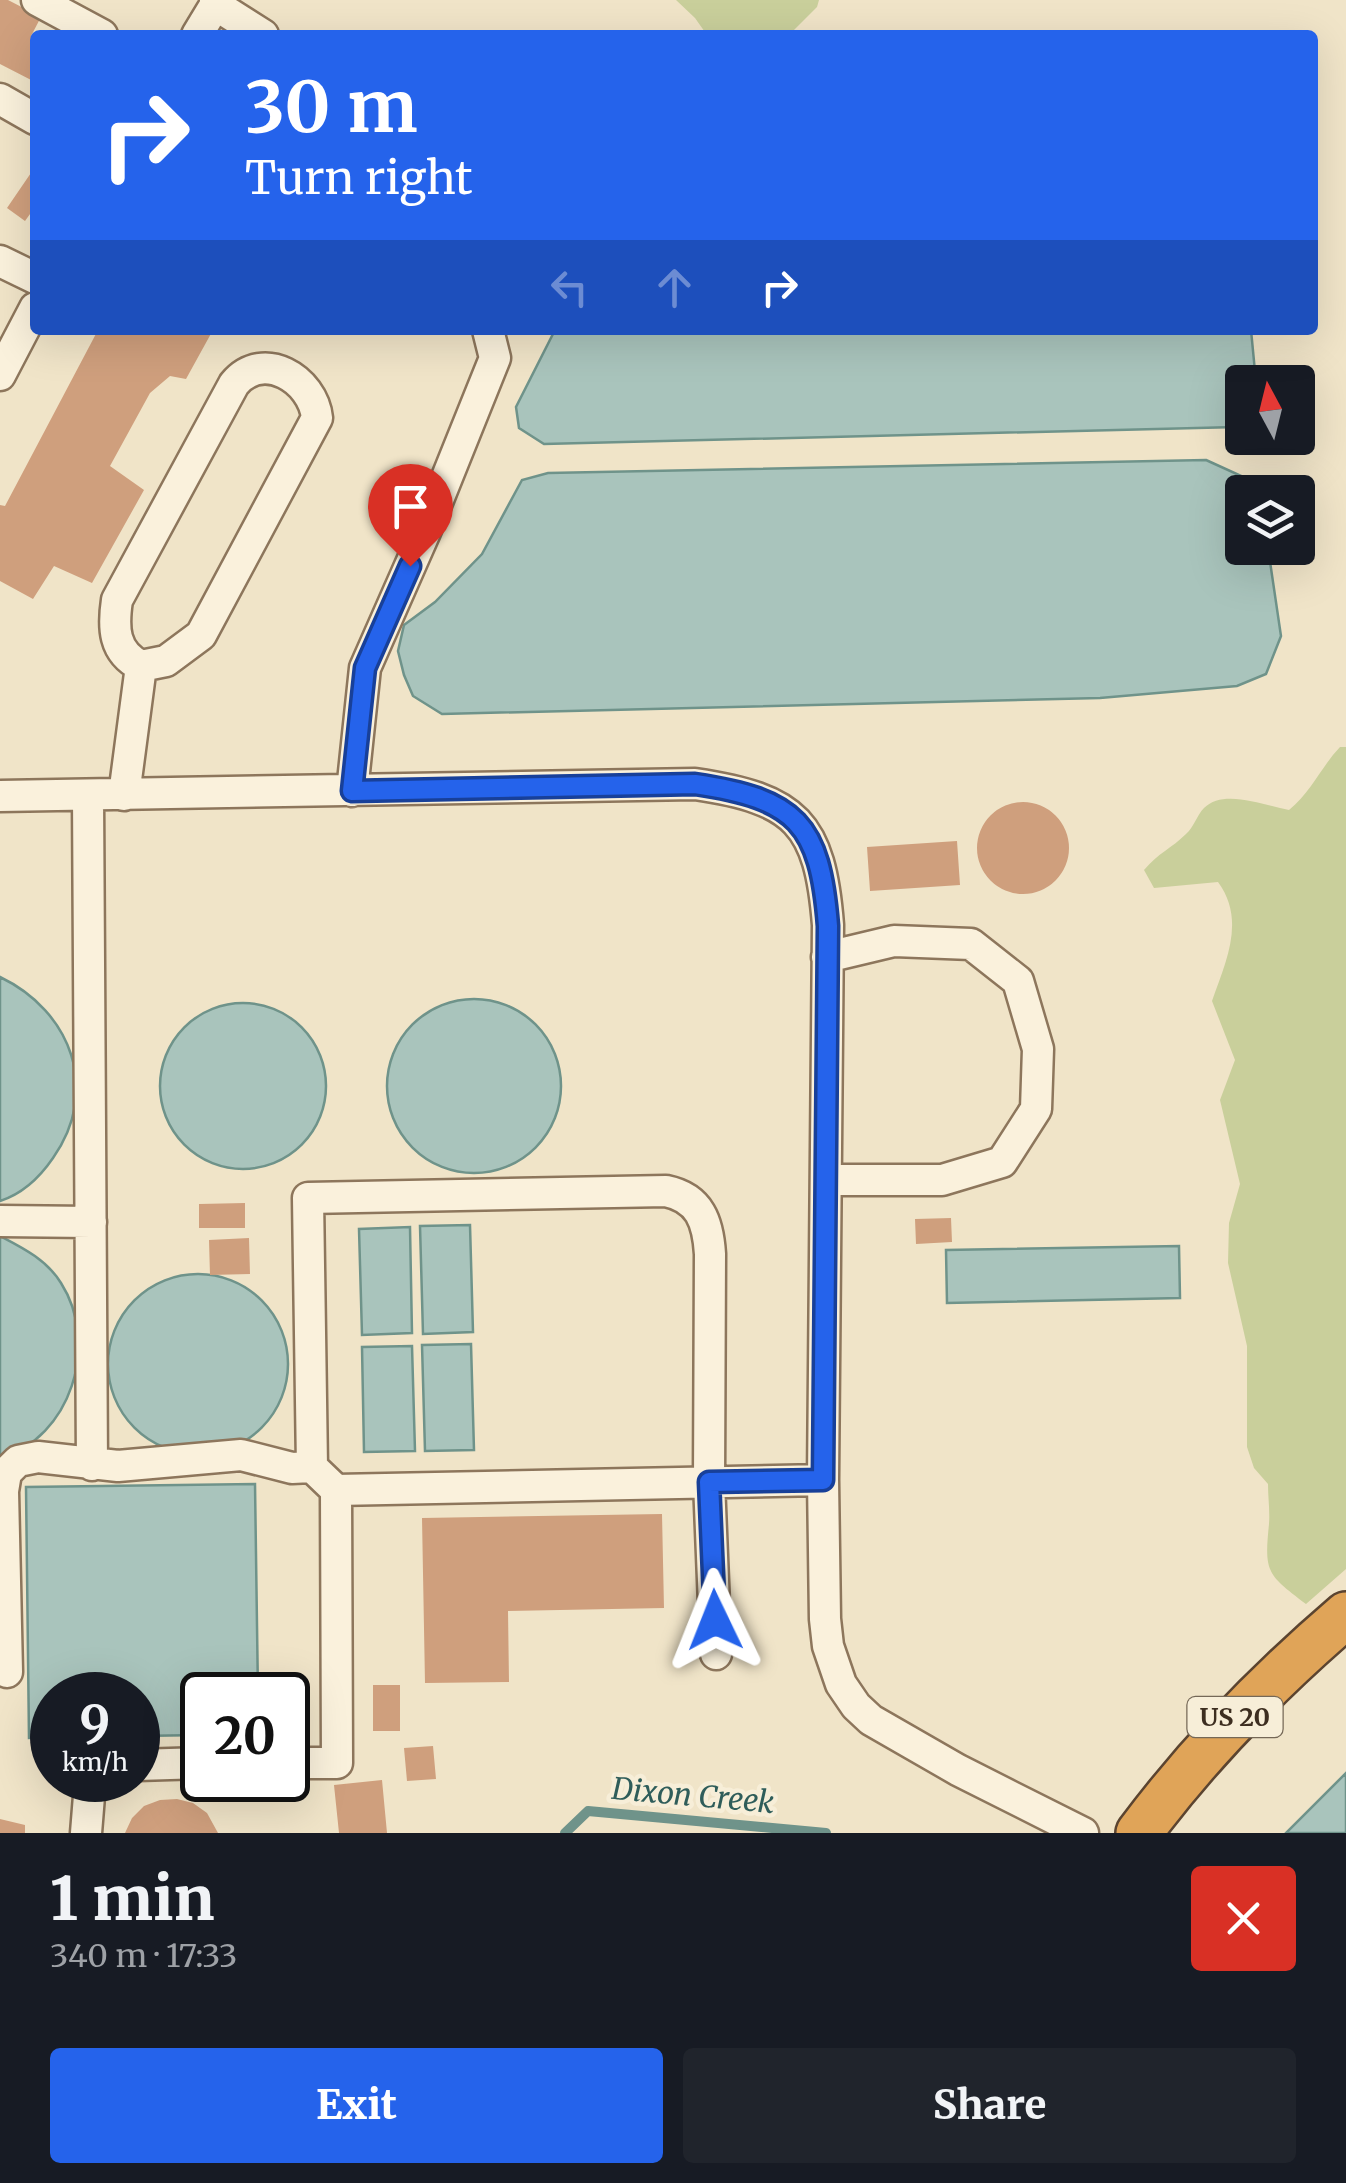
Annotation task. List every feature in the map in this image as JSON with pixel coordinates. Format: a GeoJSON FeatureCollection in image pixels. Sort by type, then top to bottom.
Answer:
{"type":"FeatureCollection","features":[{"type":"Feature","properties":{"kind":"highway","name":"US 20"},"geometry":{"type":"LineString","coordinates":[[1139,1833],[1236,1716],[1346,1614]]}},
{"type":"Feature","properties":{"kind":"street"},"geometry":{"type":"LineString","coordinates":[[37,0],[93,30]]}},
{"type":"Feature","properties":{"kind":"street"},"geometry":{"type":"LineString","coordinates":[[200,30],[216,1]]}},
{"type":"Feature","properties":{"kind":"street"},"geometry":{"type":"LineString","coordinates":[[216,1],[219,7],[255,30]]}},
{"type":"Feature","properties":{"kind":"street"},"geometry":{"type":"LineString","coordinates":[[0,99],[30,115]]}},
{"type":"Feature","properties":{"kind":"street"},"geometry":{"type":"LineString","coordinates":[[0,261],[30,276]]}},
{"type":"Feature","properties":{"kind":"street"},"geometry":{"type":"LineString","coordinates":[[0,375],[30,318]]}},
{"type":"Feature","properties":{"kind":"street"},"geometry":{"type":"LineString","coordinates":[[352,791],[365,668],[495,358],[489,335]]}},
{"type":"Feature","properties":{"kind":"street"},"geometry":{"type":"LineString","coordinates":[[250,370],[278,370],[294,376],[311,396],[317,418],[201,635],[180,654],[140,666],[122,652],[115,638],[116,600],[234,384],[250,370]]}},
{"type":"Feature","properties":{"kind":"street"},"geometry":{"type":"LineString","coordinates":[[124,795],[140,666]]}},
{"type":"Feature","properties":{"kind":"street"},"geometry":{"type":"LineString","coordinates":[[0,796],[695,784],[745,792],[786,813],[802,829],[818,857],[824,878],[828,957],[823,1480],[828,1646],[841,1684],[870,1720],[1083,1833]]}},
{"type":"Feature","properties":{"kind":"street"},"geometry":{"type":"LineString","coordinates":[[88,796],[92,1465]]}},
{"type":"Feature","properties":{"kind":"street"},"geometry":{"type":"LineString","coordinates":[[826,1180],[942,1180],[1002,1162],[1036,1109],[1038,1049],[1018,981],[971,944],[894,940],[828,957]]}},
{"type":"Feature","properties":{"kind":"street"},"geometry":{"type":"LineString","coordinates":[[716,1654],[709,1482],[708,1232],[692,1202],[666,1191],[308,1198],[312,1467],[336,1490],[709,1482],[823,1480]]}},
{"type":"Feature","properties":{"kind":"street"},"geometry":{"type":"LineString","coordinates":[[0,1222],[92,1222]]}},
{"type":"Feature","properties":{"kind":"street"},"geometry":{"type":"LineString","coordinates":[[7,1672],[3,1595],[6,1473],[18,1460],[38,1456],[118,1466],[241,1455],[292,1468],[312,1467]]}},
{"type":"Feature","properties":{"kind":"street"},"geometry":{"type":"LineString","coordinates":[[310,1763],[337,1762],[336,1490]]}},
{"type":"Feature","properties":{"kind":"street"},"geometry":{"type":"LineString","coordinates":[[86,1833],[89,1802]]}},
{"type":"Feature","properties":{"kind":"green space"},"geometry":{"type":"Polygon","coordinates":[[[676,0],[819,0],[794,30],[703,30],[676,0]]]}},
{"type":"Feature","properties":{"kind":"green space"},"geometry":{"type":"Polygon","coordinates":[[[1340,747],[1346,747],[1346,1569],[1306,1604],[1271,1571],[1267,1553],[1268,1484],[1254,1468],[1247,1447],[1247,1346],[1228,1263],[1229,1223],[1240,1184],[1220,1100],[1235,1060],[1212,1001],[1231,941],[1231,911],[1218,882],[1154,888],[1144,870],[1186,834],[1212,802],[1233,799],[1289,810],[1340,747]]]}},
{"type":"Feature","properties":{"kind":"water"},"geometry":{"type":"Polygon","coordinates":[[[552,335],[1251,335],[1254,365],[1225,365],[1225,427],[544,444],[519,428],[516,407],[552,335]]]}},
{"type":"Feature","properties":{"kind":"water"},"geometry":{"type":"Polygon","coordinates":[[[1206,460],[1239,475],[1225,475],[1225,565],[1271,565],[1281,636],[1266,674],[1237,686],[1100,698],[442,714],[413,696],[404,675],[398,651],[404,625],[435,602],[482,554],[522,480],[548,473],[1206,460]]]}},
{"type":"Feature","properties":{"kind":"water"},"geometry":{"type":"Polygon","coordinates":[[[0,977],[25,992],[61,1031],[76,1080],[75,1106],[53,1158],[30,1184],[0,1201],[0,977]]]}},
{"type":"Feature","properties":{"kind":"water"},"geometry":{"type":"Polygon","coordinates":[[[474,999],[507,1006],[535,1025],[554,1053],[561,1086],[554,1119],[535,1147],[507,1166],[474,1173],[441,1166],[413,1147],[394,1119],[387,1086],[394,1053],[413,1025],[441,1006],[474,999]]]}},
{"type":"Feature","properties":{"kind":"water"},"geometry":{"type":"Polygon","coordinates":[[[243,1003],[275,1009],[302,1027],[320,1054],[326,1086],[320,1118],[302,1145],[275,1163],[243,1169],[211,1163],[184,1145],[166,1118],[160,1086],[166,1054],[184,1027],[211,1009],[243,1003]]]}},
{"type":"Feature","properties":{"kind":"water"},"geometry":{"type":"Polygon","coordinates":[[[470,1225],[473,1332],[423,1334],[420,1226],[470,1225]]]}},
{"type":"Feature","properties":{"kind":"water"},"geometry":{"type":"Polygon","coordinates":[[[410,1227],[412,1333],[362,1335],[359,1229],[410,1227]]]}},
{"type":"Feature","properties":{"kind":"water"},"geometry":{"type":"Polygon","coordinates":[[[0,1236],[34,1255],[61,1283],[78,1333],[78,1360],[61,1410],[45,1431],[25,1447],[0,1458],[0,1236]]]}},
{"type":"Feature","properties":{"kind":"water"},"geometry":{"type":"Polygon","coordinates":[[[1179,1246],[1180,1298],[947,1303],[946,1250],[1179,1246]]]}},
{"type":"Feature","properties":{"kind":"water"},"geometry":{"type":"Polygon","coordinates":[[[198,1274],[233,1280],[262,1300],[282,1329],[288,1364],[282,1399],[262,1428],[233,1448],[198,1454],[163,1448],[134,1428],[114,1399],[108,1364],[114,1329],[134,1300],[163,1280],[198,1274]]]}},
{"type":"Feature","properties":{"kind":"water"},"geometry":{"type":"Polygon","coordinates":[[[471,1344],[474,1450],[425,1451],[422,1345],[471,1344]]]}},
{"type":"Feature","properties":{"kind":"water"},"geometry":{"type":"Polygon","coordinates":[[[412,1346],[415,1451],[364,1452],[362,1347],[412,1346]]]}},
{"type":"Feature","properties":{"kind":"water"},"geometry":{"type":"Polygon","coordinates":[[[255,1484],[258,1672],[180,1672],[180,1735],[160,1736],[160,1672],[30,1672],[29,1738],[26,1487],[255,1484]]]}},
{"type":"Feature","properties":{"kind":"water"},"geometry":{"type":"Polygon","coordinates":[[[1346,1773],[1346,1833],[1286,1833],[1346,1773]]]}},
{"type":"Feature","properties":{"kind":"building"},"geometry":{"type":"Polygon","coordinates":[[[0,0],[8,0],[41,17],[34,30],[30,30],[30,79],[0,64],[0,0]]]}},
{"type":"Feature","properties":{"kind":"building"},"geometry":{"type":"Polygon","coordinates":[[[30,174],[30,214],[25,221],[7,208],[30,174]]]}},
{"type":"Feature","properties":{"kind":"building"},"geometry":{"type":"Polygon","coordinates":[[[95,335],[210,335],[186,379],[170,376],[150,393],[110,466],[144,490],[92,583],[54,566],[33,599],[0,581],[0,505],[5,506],[95,335]]]}},
{"type":"Feature","properties":{"kind":"building"},"geometry":{"type":"Polygon","coordinates":[[[1023,802],[1040,806],[1055,816],[1065,831],[1069,848],[1065,865],[1055,880],[1040,890],[1023,894],[1006,890],[991,880],[981,865],[977,848],[981,831],[991,816],[1006,806],[1023,802]]]}},
{"type":"Feature","properties":{"kind":"building"},"geometry":{"type":"Polygon","coordinates":[[[957,841],[960,885],[870,891],[867,847],[957,841]]]}},
{"type":"Feature","properties":{"kind":"building"},"geometry":{"type":"Polygon","coordinates":[[[245,1203],[245,1228],[199,1228],[199,1204],[245,1203]]]}},
{"type":"Feature","properties":{"kind":"building"},"geometry":{"type":"Polygon","coordinates":[[[951,1218],[952,1242],[916,1244],[915,1219],[951,1218]]]}},
{"type":"Feature","properties":{"kind":"building"},"geometry":{"type":"Polygon","coordinates":[[[249,1238],[250,1274],[210,1275],[209,1240],[249,1238]]]}},
{"type":"Feature","properties":{"kind":"building"},"geometry":{"type":"Polygon","coordinates":[[[662,1514],[664,1608],[508,1611],[509,1682],[425,1683],[422,1518],[662,1514]]]}},
{"type":"Feature","properties":{"kind":"building"},"geometry":{"type":"Polygon","coordinates":[[[373,1685],[400,1685],[400,1731],[373,1731],[373,1685]]]}},
{"type":"Feature","properties":{"kind":"building"},"geometry":{"type":"Polygon","coordinates":[[[433,1746],[436,1779],[407,1781],[404,1748],[433,1746]]]}},
{"type":"Feature","properties":{"kind":"building"},"geometry":{"type":"Polygon","coordinates":[[[382,1780],[387,1833],[339,1833],[334,1785],[382,1780]]]}},
{"type":"Feature","properties":{"kind":"building"},"geometry":{"type":"Polygon","coordinates":[[[160,1800],[193,1803],[207,1813],[218,1833],[125,1833],[144,1806],[160,1800]]]}},
{"type":"Feature","properties":{"kind":"building"},"geometry":{"type":"Polygon","coordinates":[[[0,1819],[25,1825],[25,1833],[0,1833],[0,1819]]]}},
{"type":"Feature","properties":{"kind":"waterway","name":"Dixon Creek"},"geometry":{"type":"LineString","coordinates":[[565,1833],[588,1811],[826,1833]]}},
{"type":"Feature","properties":{"kind":"route"},"geometry":{"type":"LineString","coordinates":[[410,566],[365,668],[352,791],[695,784],[745,792],[768,801],[802,829],[818,857],[828,926],[823,1480],[709,1482],[715,1620]]}}]}
